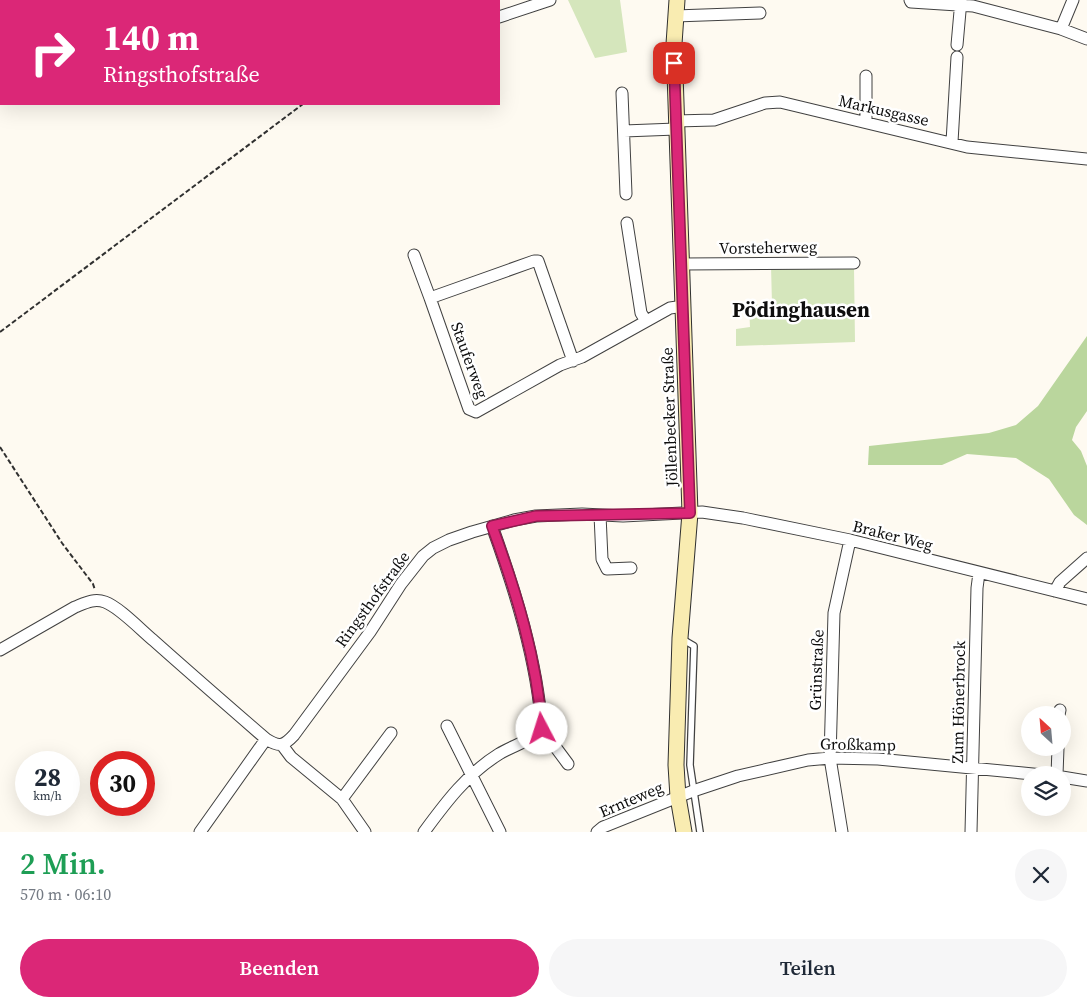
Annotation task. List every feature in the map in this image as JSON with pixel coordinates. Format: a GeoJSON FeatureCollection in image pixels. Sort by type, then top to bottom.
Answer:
{"type":"FeatureCollection","features":[{"type":"Feature","properties":{"kind":"main road","name":"Jöllenbecker Straße"},"geometry":{"type":"LineString","coordinates":[[676,0],[674,44],[676,125],[690,513],[680,638],[676,765],[678,797],[684,832]]}},
{"type":"Feature","properties":{"kind":"street"},"geometry":{"type":"LineString","coordinates":[[500,17],[550,0]]}},
{"type":"Feature","properties":{"kind":"street"},"geometry":{"type":"LineString","coordinates":[[910,0],[911,2],[961,3],[1062,29],[1087,39]]}},
{"type":"Feature","properties":{"kind":"street"},"geometry":{"type":"LineString","coordinates":[[1062,29],[1073,0]]}},
{"type":"Feature","properties":{"kind":"street"},"geometry":{"type":"LineString","coordinates":[[957,45],[961,3]]}},
{"type":"Feature","properties":{"kind":"street"},"geometry":{"type":"LineString","coordinates":[[675,16],[760,13]]}},
{"type":"Feature","properties":{"kind":"street"},"geometry":{"type":"LineString","coordinates":[[952,142],[957,57]]}},
{"type":"Feature","properties":{"kind":"street"},"geometry":{"type":"LineString","coordinates":[[866,76],[866,122]]}},
{"type":"Feature","properties":{"kind":"street"},"geometry":{"type":"LineString","coordinates":[[622,93],[626,194]]}},
{"type":"Feature","properties":{"kind":"street","name":"Markusgasse"},"geometry":{"type":"LineString","coordinates":[[624,131],[714,120],[765,103],[780,102],[952,142],[966,147],[1087,159]]}},
{"type":"Feature","properties":{"kind":"street"},"geometry":{"type":"LineString","coordinates":[[627,223],[641,313],[646,321]]}},
{"type":"Feature","properties":{"kind":"street","name":"Stauferweg"},"geometry":{"type":"LineString","coordinates":[[414,256],[468,409],[476,412],[560,365],[573,361],[670,308],[684,306]]}},
{"type":"Feature","properties":{"kind":"street"},"geometry":{"type":"LineString","coordinates":[[430,298],[538,261],[573,361]]}},
{"type":"Feature","properties":{"kind":"street","name":"Vorsteherweg"},"geometry":{"type":"LineString","coordinates":[[682,264],[854,263]]}},
{"type":"Feature","properties":{"kind":"street","name":"Braker Weg"},"geometry":{"type":"LineString","coordinates":[[690,513],[702,512],[742,518],[850,540],[1087,600]]}},
{"type":"Feature","properties":{"kind":"street","name":"Ringsthofstraße"},"geometry":{"type":"LineString","coordinates":[[282,745],[287,743],[294,735],[370,632],[401,584],[423,556],[433,548],[449,540],[492,526],[536,516],[690,513]]}},
{"type":"Feature","properties":{"kind":"street"},"geometry":{"type":"LineString","coordinates":[[600,515],[602,558],[607,568],[631,568]]}},
{"type":"Feature","properties":{"kind":"street"},"geometry":{"type":"LineString","coordinates":[[492,526],[518,602],[540,705],[542,729],[568,764]]}},
{"type":"Feature","properties":{"kind":"street","name":"Grünstraße"},"geometry":{"type":"LineString","coordinates":[[842,832],[830,758],[834,613],[850,540]]}},
{"type":"Feature","properties":{"kind":"street"},"geometry":{"type":"LineString","coordinates":[[1055,592],[1060,582],[1087,558]]}},
{"type":"Feature","properties":{"kind":"street","name":"Zum Hönerbrock"},"geometry":{"type":"LineString","coordinates":[[971,832],[977,588],[979,573]]}},
{"type":"Feature","properties":{"kind":"street"},"geometry":{"type":"LineString","coordinates":[[0,650],[75,607],[97,600],[111,605],[266,739],[275,744],[282,745],[291,757],[342,799],[365,832]]}},
{"type":"Feature","properties":{"kind":"street"},"geometry":{"type":"LineString","coordinates":[[447,726],[500,832]]}},
{"type":"Feature","properties":{"kind":"street"},"geometry":{"type":"LineString","coordinates":[[424,832],[458,787],[500,754],[536,736],[542,729]]}},
{"type":"Feature","properties":{"kind":"street"},"geometry":{"type":"LineString","coordinates":[[342,799],[391,733]]}},
{"type":"Feature","properties":{"kind":"street"},"geometry":{"type":"LineString","coordinates":[[200,832],[266,739]]}},
{"type":"Feature","properties":{"kind":"street","name":"Großkamp"},"geometry":{"type":"LineString","coordinates":[[678,797],[738,776],[808,760],[830,758],[878,759],[1021,773]]}},
{"type":"Feature","properties":{"kind":"street"},"geometry":{"type":"LineString","coordinates":[[1071,778],[1087,781]]}},
{"type":"Feature","properties":{"kind":"street","name":"Ernteweg"},"geometry":{"type":"LineString","coordinates":[[597,832],[603,827],[678,797]]}},
{"type":"Feature","properties":{"kind":"lane"},"geometry":{"type":"LineString","coordinates":[[680,638],[694,646],[690,765],[700,832]]}},
{"type":"Feature","properties":{"kind":"path"},"geometry":{"type":"LineString","coordinates":[[0,332],[302,105]]}},
{"type":"Feature","properties":{"kind":"path"},"geometry":{"type":"LineString","coordinates":[[0,447],[62,543],[93,584],[97,600]]}},
{"type":"Feature","properties":{"kind":"green space"},"geometry":{"type":"Polygon","coordinates":[[[568,0],[620,0],[627,52],[595,58],[568,0]]]}},
{"type":"Feature","properties":{"kind":"green space"},"geometry":{"type":"Polygon","coordinates":[[[771,266],[854,268],[855,342],[736,346],[736,329],[750,327],[749,305],[772,304],[771,266]]]}},
{"type":"Feature","properties":{"kind":"green space"},"geometry":{"type":"Polygon","coordinates":[[[1087,336],[1087,411],[1076,427],[1072,440],[1081,451],[1087,466],[1087,525],[1074,515],[1049,479],[1016,458],[967,454],[942,465],[868,465],[869,446],[989,433],[1016,425],[1038,406],[1087,336]]]}},
{"type":"Feature","properties":{"kind":"district","name":"Pödinghausen"},"geometry":{"type":"Point","coordinates":[801,309]}},
{"type":"Feature","properties":{"kind":"route"},"geometry":{"type":"LineString","coordinates":[[542,729],[540,705],[518,602],[492,526],[536,516],[582,514],[623,516],[690,513],[674,63]]}}]}
